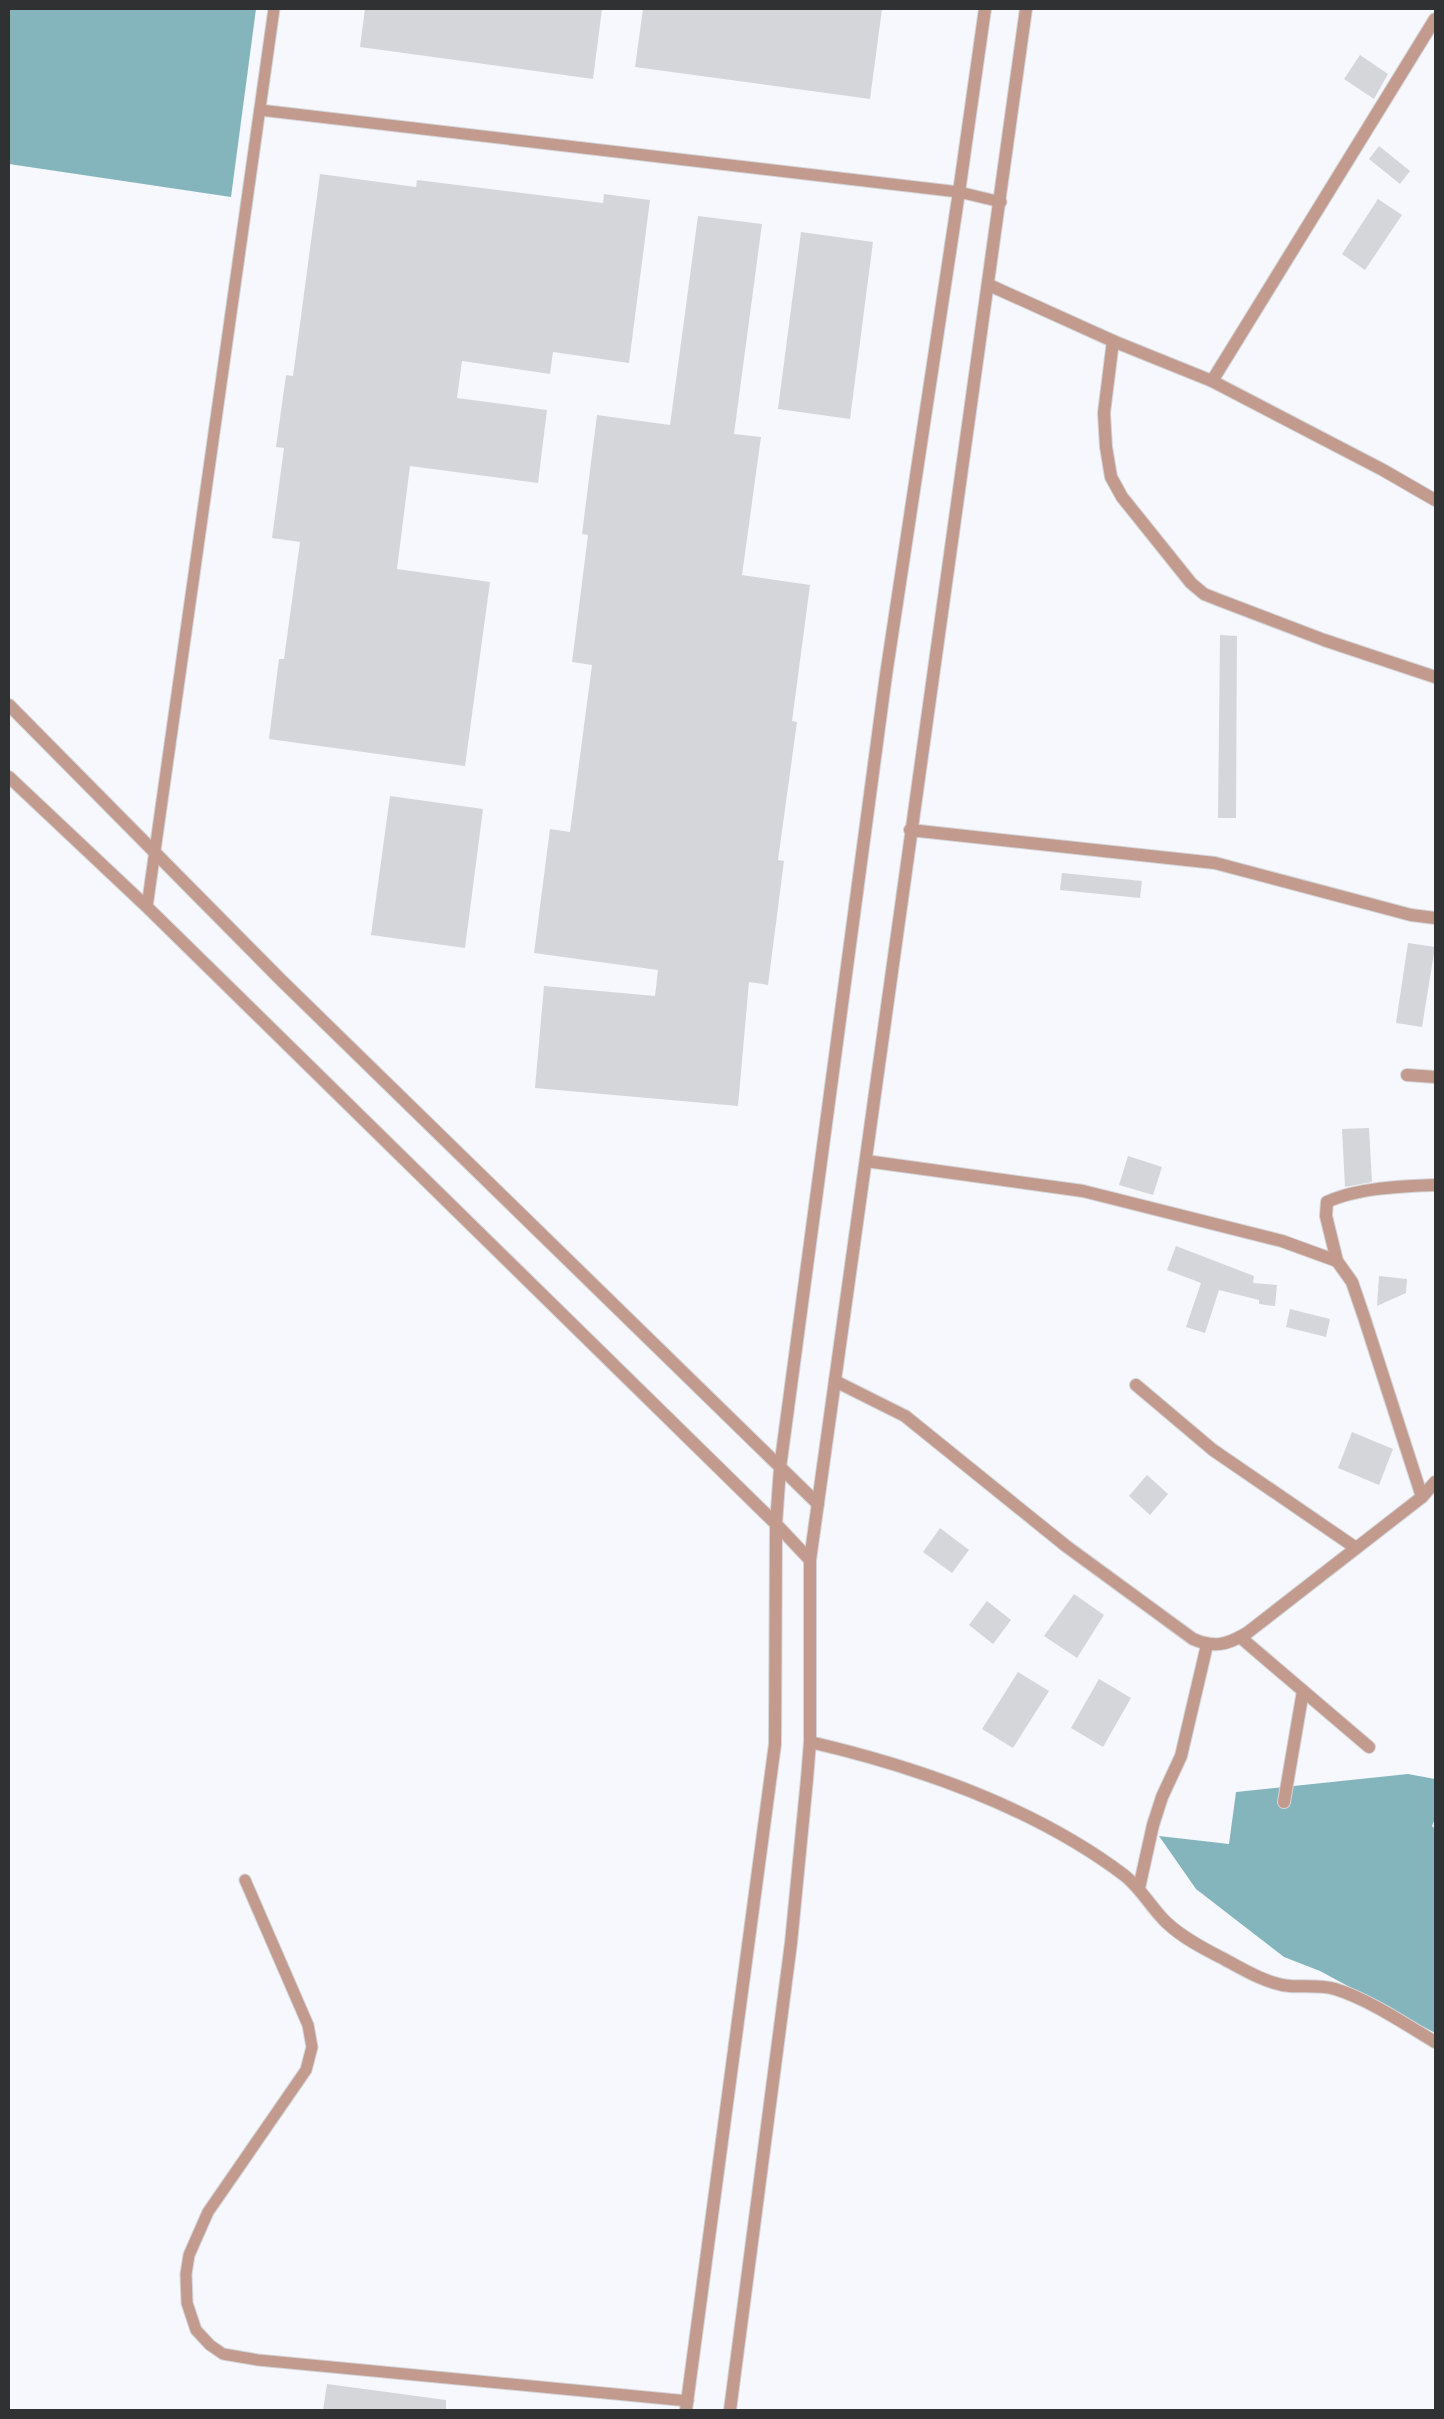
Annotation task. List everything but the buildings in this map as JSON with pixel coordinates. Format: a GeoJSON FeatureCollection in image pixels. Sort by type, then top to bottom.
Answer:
{"type":"FeatureCollection","features":[{"type":"Feature","properties":{"kind":"street"},"geometry":{"type":"LineString","coordinates":[[687,2405],[775,1744],[776,1524],[780,1468],[886,675],[985,9]]}},
{"type":"Feature","properties":{"kind":"street"},"geometry":{"type":"LineString","coordinates":[[730,2410],[791,1943],[810,1742],[810,1560],[910,830],[1001,202],[1026,9]]}},
{"type":"Feature","properties":{"kind":"street"},"geometry":{"type":"LineString","coordinates":[[1212,382],[1435,19]]}},
{"type":"Feature","properties":{"kind":"street"},"geometry":{"type":"LineString","coordinates":[[988,285],[1113,341],[1212,382],[1383,470],[1435,500]]}},
{"type":"Feature","properties":{"kind":"street"},"geometry":{"type":"LineString","coordinates":[[1113,341],[1104,413],[1111,477],[1122,497],[1191,583],[1204,594],[1211,597],[1324,640],[1435,677]]}},
{"type":"Feature","properties":{"kind":"street"},"geometry":{"type":"LineString","coordinates":[[9,705],[281,980],[818,1504]]}},
{"type":"Feature","properties":{"kind":"street"},"geometry":{"type":"LineString","coordinates":[[9,776],[147,907],[776,1524],[810,1560]]}},
{"type":"Feature","properties":{"kind":"street"},"geometry":{"type":"LineString","coordinates":[[910,830],[1216,863],[1411,915],[1435,918]]}},
{"type":"Feature","properties":{"kind":"street"},"geometry":{"type":"LineString","coordinates":[[1407,1075],[1435,1076]]}},
{"type":"Feature","properties":{"kind":"street"},"geometry":{"type":"LineString","coordinates":[[866,1161],[1083,1191],[1282,1241],[1337,1261]]}},
{"type":"Feature","properties":{"kind":"street"},"geometry":{"type":"LineString","coordinates":[[1422,1497],[1352,1282],[1337,1261],[1326,1216],[1327,1202],[1338,1197],[1406,1186],[1435,1185]]}},
{"type":"Feature","properties":{"kind":"street"},"geometry":{"type":"LineString","coordinates":[[835,1381],[905,1416],[1066,1546],[1192,1639],[1207,1645],[1218,1646],[1240,1637],[1422,1497],[1435,1482]]}},
{"type":"Feature","properties":{"kind":"street"},"geometry":{"type":"LineString","coordinates":[[1136,1386],[1213,1450],[1356,1548]]}},
{"type":"Feature","properties":{"kind":"street"},"geometry":{"type":"LineString","coordinates":[[1240,1637],[1368,1748]]}},
{"type":"Feature","properties":{"kind":"street"},"geometry":{"type":"LineString","coordinates":[[1139,1888],[1153,1825],[1162,1797],[1181,1756],[1207,1645]]}},
{"type":"Feature","properties":{"kind":"street"},"geometry":{"type":"LineString","coordinates":[[1284,1802],[1303,1691]]}},
{"type":"Feature","properties":{"kind":"street"},"geometry":{"type":"LineString","coordinates":[[810,1742],[856,1753],[983,1796],[1078,1845],[1139,1888],[1167,1922],[1196,1944],[1277,1984],[1336,1989],[1435,2042]]}},
{"type":"Feature","properties":{"kind":"lane"},"geometry":{"type":"LineString","coordinates":[[147,907],[274,9]]}},
{"type":"Feature","properties":{"kind":"lane"},"geometry":{"type":"LineString","coordinates":[[260,110],[959,192],[1001,202]]}},
{"type":"Feature","properties":{"kind":"lane"},"geometry":{"type":"LineString","coordinates":[[245,1880],[308,2025],[312,2047],[306,2070],[208,2212],[189,2255],[186,2274],[186,2303],[196,2330],[210,2345],[223,2354],[258,2360],[687,2405]]}},
{"type":"Feature","properties":{"kind":"water"},"geometry":{"type":"Polygon","coordinates":[[[9,9],[256,9],[231,197],[9,164],[9,9]]]}},
{"type":"Feature","properties":{"kind":"water"},"geometry":{"type":"Polygon","coordinates":[[[1408,1774],[1435,1779],[1435,1819],[1432,1826],[1435,1829],[1435,2033],[1320,1971],[1284,1957],[1196,1889],[1159,1836],[1229,1844],[1236,1792],[1408,1774]]]}}]}
